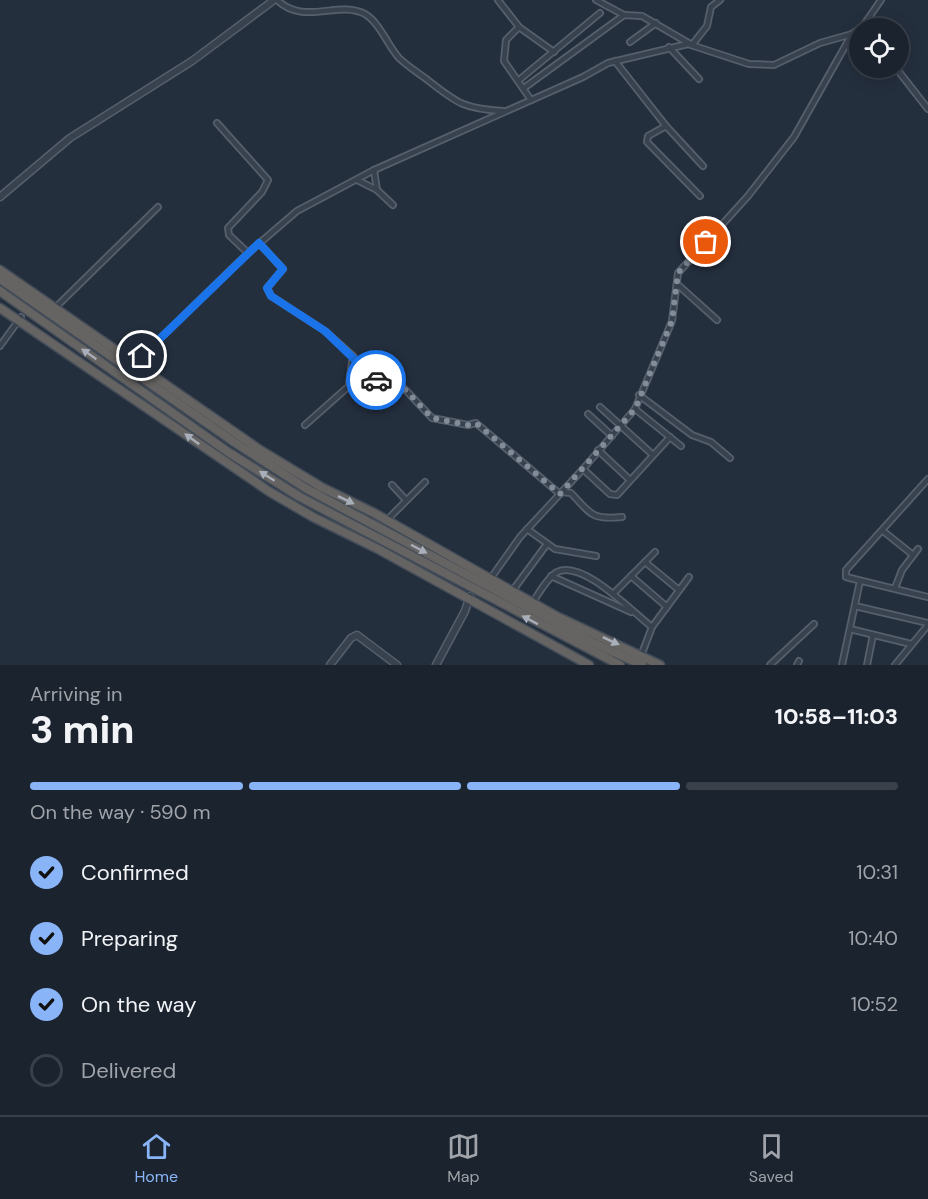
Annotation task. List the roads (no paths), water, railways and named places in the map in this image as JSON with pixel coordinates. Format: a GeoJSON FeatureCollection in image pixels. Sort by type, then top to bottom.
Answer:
{"type":"FeatureCollection","features":[{"type":"Feature","properties":{"kind":"highway"},"geometry":{"type":"LineString","coordinates":[[0,270],[36,297],[56,308],[270,456],[321,487],[387,520],[555,616],[642,660]]}},
{"type":"Feature","properties":{"kind":"highway"},"geometry":{"type":"LineString","coordinates":[[0,279],[234,442],[307,489],[594,643],[660,665]]}},
{"type":"Feature","properties":{"kind":"highway"},"geometry":{"type":"LineString","coordinates":[[0,291],[228,452],[300,497],[620,665]]}},
{"type":"Feature","properties":{"kind":"highway"},"geometry":{"type":"LineString","coordinates":[[0,308],[20,319],[207,450],[313,518],[470,598],[589,665]]}},
{"type":"Feature","properties":{"kind":"highway"},"geometry":{"type":"LineString","coordinates":[[148,408],[154,400]]}},
{"type":"Feature","properties":{"kind":"street"},"geometry":{"type":"LineString","coordinates":[[0,197],[70,138],[192,61],[275,0],[285,8],[302,13],[356,10],[368,16],[400,59],[442,93],[458,103],[483,110],[506,111]]}},
{"type":"Feature","properties":{"kind":"street"},"geometry":{"type":"LineString","coordinates":[[498,0],[519,27],[554,52]]}},
{"type":"Feature","properties":{"kind":"street"},"geometry":{"type":"LineString","coordinates":[[596,0],[624,15],[642,16],[693,45],[749,64],[774,65],[820,43],[849,35]]}},
{"type":"Feature","properties":{"kind":"street"},"geometry":{"type":"LineString","coordinates":[[135,363],[248,253],[297,212],[374,171],[615,61],[669,47],[693,45],[707,27],[711,8],[720,0]]}},
{"type":"Feature","properties":{"kind":"street"},"geometry":{"type":"LineString","coordinates":[[870,18],[881,0]]}},
{"type":"Feature","properties":{"kind":"street"},"geometry":{"type":"LineString","coordinates":[[519,80],[600,14]]}},
{"type":"Feature","properties":{"kind":"street"},"geometry":{"type":"LineString","coordinates":[[524,88],[624,15]]}},
{"type":"Feature","properties":{"kind":"street"},"geometry":{"type":"LineString","coordinates":[[630,42],[656,23]]}},
{"type":"Feature","properties":{"kind":"street"},"geometry":{"type":"LineString","coordinates":[[519,27],[506,40],[504,61],[531,100]]}},
{"type":"Feature","properties":{"kind":"street"},"geometry":{"type":"LineString","coordinates":[[485,576],[635,409],[639,395],[663,348],[672,321],[678,273],[747,196],[794,137],[849,39]]}},
{"type":"Feature","properties":{"kind":"street"},"geometry":{"type":"LineString","coordinates":[[669,47],[699,79]]}},
{"type":"Feature","properties":{"kind":"street"},"geometry":{"type":"LineString","coordinates":[[615,61],[666,126],[704,166]]}},
{"type":"Feature","properties":{"kind":"street"},"geometry":{"type":"LineString","coordinates":[[904,78],[928,109]]}},
{"type":"Feature","properties":{"kind":"street"},"geometry":{"type":"LineString","coordinates":[[217,123],[268,180],[262,192],[228,228],[229,235],[248,253]]}},
{"type":"Feature","properties":{"kind":"street"},"geometry":{"type":"LineString","coordinates":[[666,126],[648,136],[646,142],[700,196]]}},
{"type":"Feature","properties":{"kind":"street"},"geometry":{"type":"LineString","coordinates":[[374,171],[377,190]]}},
{"type":"Feature","properties":{"kind":"street"},"geometry":{"type":"LineString","coordinates":[[357,180],[377,190],[393,205]]}},
{"type":"Feature","properties":{"kind":"street"},"geometry":{"type":"LineString","coordinates":[[56,308],[158,207]]}},
{"type":"Feature","properties":{"kind":"street"},"geometry":{"type":"LineString","coordinates":[[259,243],[283,269],[267,288],[271,296],[325,331],[366,371],[380,381],[399,383],[432,418],[468,425],[476,423],[561,493],[571,493],[588,514],[601,519],[622,517]]}},
{"type":"Feature","properties":{"kind":"street"},"geometry":{"type":"LineString","coordinates":[[677,284],[717,320]]}},
{"type":"Feature","properties":{"kind":"street"},"geometry":{"type":"LineString","coordinates":[[0,346],[20,319]]}},
{"type":"Feature","properties":{"kind":"street"},"geometry":{"type":"LineString","coordinates":[[349,383],[353,356]]}},
{"type":"Feature","properties":{"kind":"street"},"geometry":{"type":"LineString","coordinates":[[380,367],[392,381]]}},
{"type":"Feature","properties":{"kind":"street"},"geometry":{"type":"LineString","coordinates":[[305,425],[349,383],[366,371]]}},
{"type":"Feature","properties":{"kind":"street"},"geometry":{"type":"LineString","coordinates":[[639,395],[692,435],[711,441],[730,458]]}},
{"type":"Feature","properties":{"kind":"street"},"geometry":{"type":"LineString","coordinates":[[600,407],[653,455]]}},
{"type":"Feature","properties":{"kind":"street"},"geometry":{"type":"LineString","coordinates":[[635,409],[681,446]]}},
{"type":"Feature","properties":{"kind":"street"},"geometry":{"type":"LineString","coordinates":[[588,414],[612,436]]}},
{"type":"Feature","properties":{"kind":"street"},"geometry":{"type":"LineString","coordinates":[[583,469],[610,494],[617,495],[670,437]]}},
{"type":"Feature","properties":{"kind":"street"},"geometry":{"type":"LineString","coordinates":[[598,450],[630,480]]}},
{"type":"Feature","properties":{"kind":"street"},"geometry":{"type":"LineString","coordinates":[[928,480],[846,570],[846,578],[928,597]]}},
{"type":"Feature","properties":{"kind":"street"},"geometry":{"type":"LineString","coordinates":[[387,520],[425,482]]}},
{"type":"Feature","properties":{"kind":"street"},"geometry":{"type":"LineString","coordinates":[[392,485],[406,500]]}},
{"type":"Feature","properties":{"kind":"street"},"geometry":{"type":"LineString","coordinates":[[527,529],[555,549],[597,556]]}},
{"type":"Feature","properties":{"kind":"street"},"geometry":{"type":"LineString","coordinates":[[883,531],[913,555]]}},
{"type":"Feature","properties":{"kind":"street"},"geometry":{"type":"LineString","coordinates":[[513,590],[547,544]]}},
{"type":"Feature","properties":{"kind":"street"},"geometry":{"type":"LineString","coordinates":[[895,588],[902,570],[918,549]]}},
{"type":"Feature","properties":{"kind":"street"},"geometry":{"type":"LineString","coordinates":[[614,593],[655,552]]}},
{"type":"Feature","properties":{"kind":"street"},"geometry":{"type":"LineString","coordinates":[[645,561],[680,590]]}},
{"type":"Feature","properties":{"kind":"street"},"geometry":{"type":"LineString","coordinates":[[533,602],[551,576],[558,571],[567,570],[599,582],[652,627]]}},
{"type":"Feature","properties":{"kind":"street"},"geometry":{"type":"LineString","coordinates":[[551,576],[634,613]]}},
{"type":"Feature","properties":{"kind":"street"},"geometry":{"type":"LineString","coordinates":[[631,576],[667,607]]}},
{"type":"Feature","properties":{"kind":"street"},"geometry":{"type":"LineString","coordinates":[[642,660],[652,627],[689,577]]}},
{"type":"Feature","properties":{"kind":"street"},"geometry":{"type":"LineString","coordinates":[[842,665],[860,581]]}},
{"type":"Feature","properties":{"kind":"street"},"geometry":{"type":"LineString","coordinates":[[436,665],[470,598]]}},
{"type":"Feature","properties":{"kind":"street"},"geometry":{"type":"LineString","coordinates":[[855,606],[928,624],[895,665]]}},
{"type":"Feature","properties":{"kind":"street"},"geometry":{"type":"LineString","coordinates":[[770,665],[814,624]]}},
{"type":"Feature","properties":{"kind":"street"},"geometry":{"type":"LineString","coordinates":[[850,629],[911,644]]}},
{"type":"Feature","properties":{"kind":"street"},"geometry":{"type":"LineString","coordinates":[[330,665],[351,638],[357,635],[397,665]]}},
{"type":"Feature","properties":{"kind":"street"},"geometry":{"type":"LineString","coordinates":[[867,665],[873,635]]}}]}
